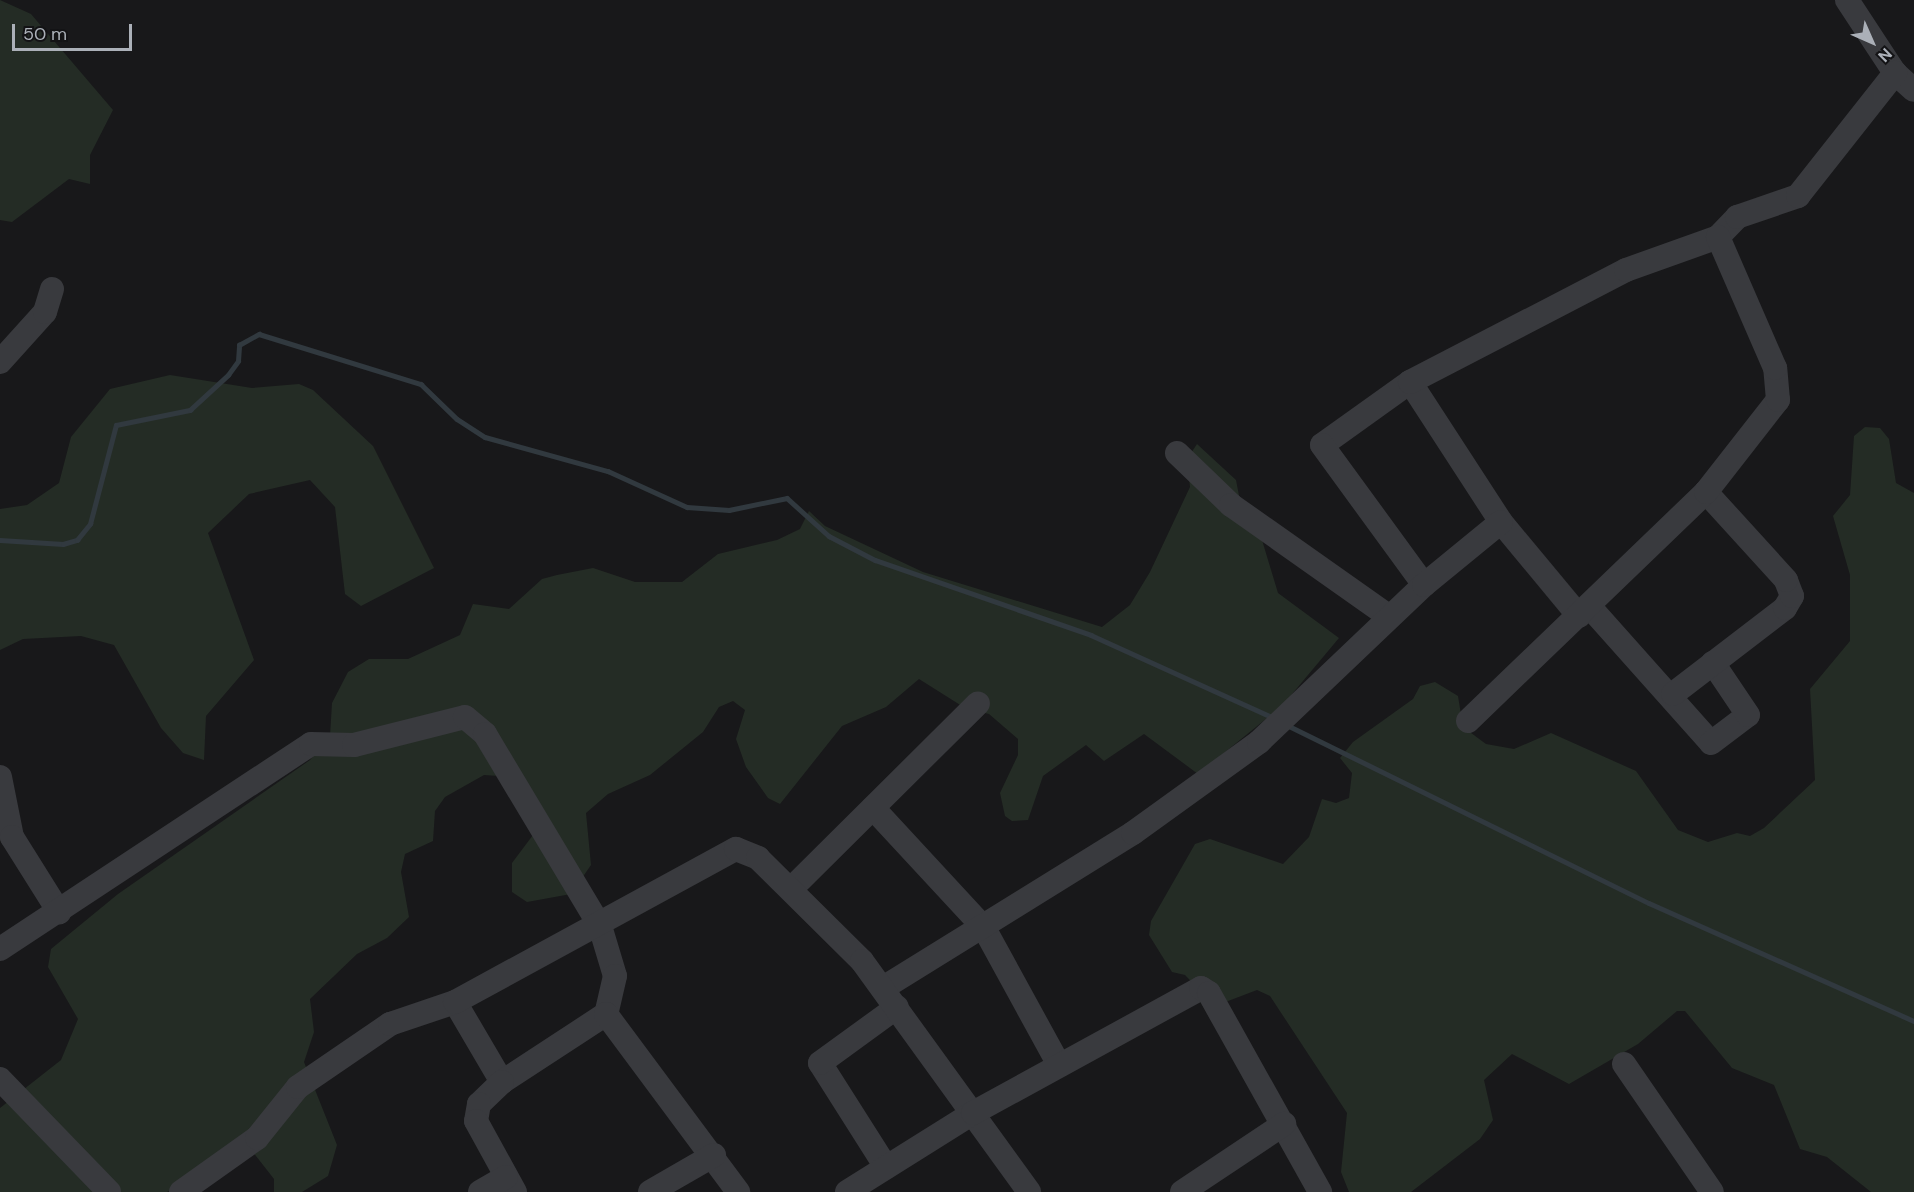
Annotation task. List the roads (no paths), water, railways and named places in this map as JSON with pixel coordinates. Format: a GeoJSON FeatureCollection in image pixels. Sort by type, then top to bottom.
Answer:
{"type":"FeatureCollection","features":[{"type":"Feature","properties":{"kind":"street"},"geometry":{"type":"LineString","coordinates":[[1847,0],[1896,72],[1914,90]]}},
{"type":"Feature","properties":{"kind":"street"},"geometry":{"type":"LineString","coordinates":[[1424,585],[1322,443],[1410,382],[1626,270],[1718,237],[1737,218],[1798,196],[1896,72]]}},
{"type":"Feature","properties":{"kind":"street"},"geometry":{"type":"LineString","coordinates":[[1468,721],[1706,492],[1771,414],[1781,387],[1718,237]]}},
{"type":"Feature","properties":{"kind":"street"},"geometry":{"type":"LineString","coordinates":[[0,362],[45,312],[52,289]]}},
{"type":"Feature","properties":{"kind":"street"},"geometry":{"type":"LineString","coordinates":[[1410,382],[1501,522],[1584,611],[1672,694],[1707,742],[1745,722],[1747,711],[1713,663]]}},
{"type":"Feature","properties":{"kind":"street"},"geometry":{"type":"LineString","coordinates":[[1177,453],[1231,505],[1390,616]]}},
{"type":"Feature","properties":{"kind":"street"},"geometry":{"type":"LineString","coordinates":[[1672,694],[1785,608],[1791,596],[1786,579],[1706,492]]}},
{"type":"Feature","properties":{"kind":"street"},"geometry":{"type":"LineString","coordinates":[[886,1167],[820,1063],[890,997],[984,928],[1132,833],[1259,742],[1299,708],[1424,585],[1501,522]]}},
{"type":"Feature","properties":{"kind":"street"},"geometry":{"type":"LineString","coordinates":[[792,888],[978,703]]}},
{"type":"Feature","properties":{"kind":"street"},"geometry":{"type":"LineString","coordinates":[[0,949],[311,744],[354,745],[465,717],[484,734],[600,926],[615,976],[606,1014],[502,1082],[475,1113],[511,1184],[480,1192]]}},
{"type":"Feature","properties":{"kind":"street"},"geometry":{"type":"LineString","coordinates":[[0,777],[12,837],[59,912]]}},
{"type":"Feature","properties":{"kind":"street"},"geometry":{"type":"LineString","coordinates":[[873,808],[984,928],[1059,1065]]}},
{"type":"Feature","properties":{"kind":"street"},"geometry":{"type":"LineString","coordinates":[[181,1192],[257,1138],[311,1076],[390,1024],[455,1002],[600,926],[665,884],[736,849],[758,858],[792,888],[890,997],[1029,1192]]}},
{"type":"Feature","properties":{"kind":"street"},"geometry":{"type":"LineString","coordinates":[[847,1192],[973,1113],[1203,988],[1284,1124],[1320,1192]]}},
{"type":"Feature","properties":{"kind":"street"},"geometry":{"type":"LineString","coordinates":[[455,1002],[502,1082]]}},
{"type":"Feature","properties":{"kind":"street"},"geometry":{"type":"LineString","coordinates":[[606,1014],[714,1155],[738,1192]]}},
{"type":"Feature","properties":{"kind":"street"},"geometry":{"type":"LineString","coordinates":[[1624,1064],[1712,1192]]}},
{"type":"Feature","properties":{"kind":"street"},"geometry":{"type":"LineString","coordinates":[[0,1080],[109,1192]]}},
{"type":"Feature","properties":{"kind":"street"},"geometry":{"type":"LineString","coordinates":[[1182,1192],[1284,1124]]}},
{"type":"Feature","properties":{"kind":"street"},"geometry":{"type":"LineString","coordinates":[[650,1192],[714,1155]]}},
{"type":"Feature","properties":{"kind":"waterway"},"geometry":{"type":"LineString","coordinates":[[0,540],[63,544],[77,540],[90,524],[116,425],[190,410],[228,375],[238,361],[239,345],[259,334],[421,384],[457,419],[485,437],[608,471],[687,507],[729,510],[787,498],[829,536],[875,560],[1091,635],[1274,718]]}},
{"type":"Feature","properties":{"kind":"waterway"},"geometry":{"type":"LineString","coordinates":[[1287,725],[1649,903],[1914,1021]]}}]}
